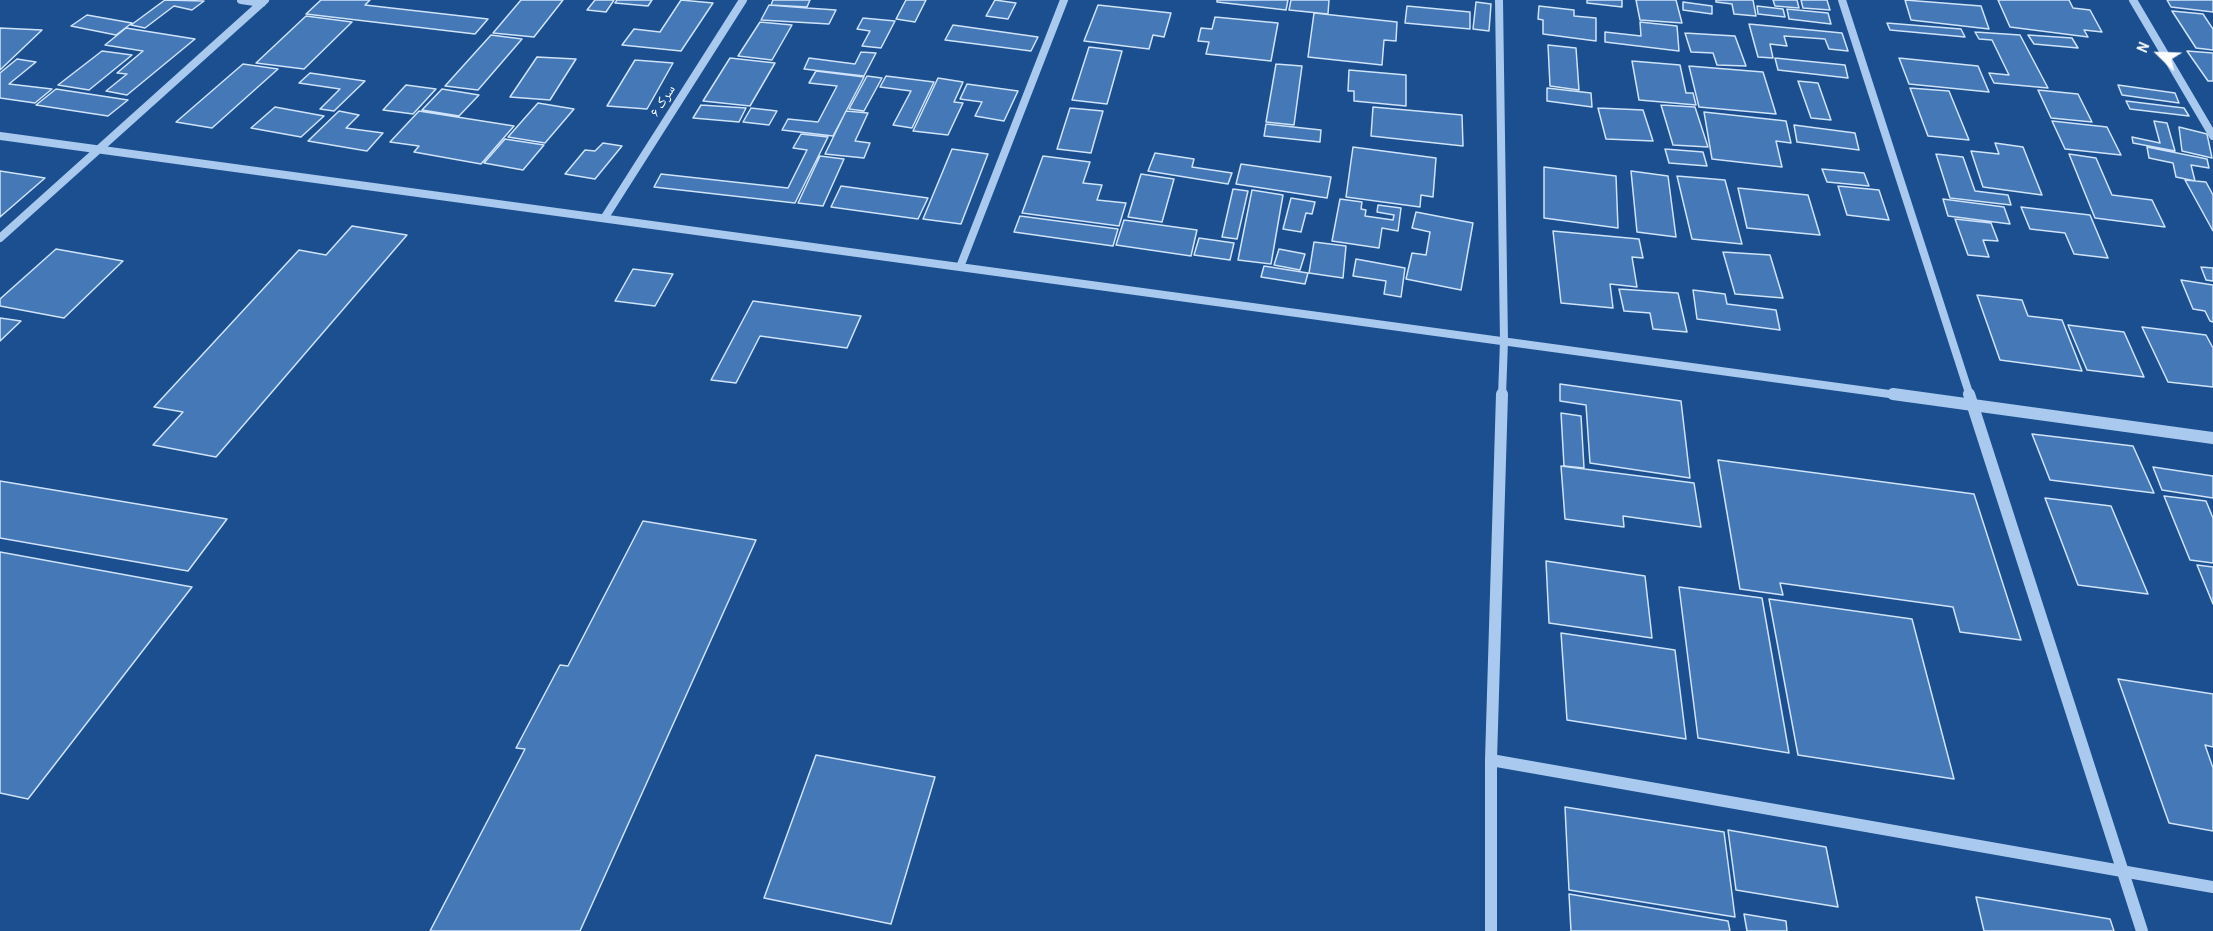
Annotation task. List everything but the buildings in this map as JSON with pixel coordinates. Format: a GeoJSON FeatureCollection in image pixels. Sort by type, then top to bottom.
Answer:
{"type":"FeatureCollection","features":[{"type":"Feature","properties":{"kind":"street"},"geometry":{"type":"LineString","coordinates":[[241,0],[264,1]]}},
{"type":"Feature","properties":{"kind":"street","name":"سرک ۶"},"geometry":{"type":"LineString","coordinates":[[605,217],[743,0]]}},
{"type":"Feature","properties":{"kind":"street"},"geometry":{"type":"LineString","coordinates":[[960,267],[1064,0]]}},
{"type":"Feature","properties":{"kind":"street"},"geometry":{"type":"LineString","coordinates":[[1491,931],[1491,760],[1504,341],[1499,0]]}},
{"type":"Feature","properties":{"kind":"street"},"geometry":{"type":"LineString","coordinates":[[1842,0],[2142,931]]}},
{"type":"Feature","properties":{"kind":"street"},"geometry":{"type":"LineString","coordinates":[[2133,0],[2213,136]]}},
{"type":"Feature","properties":{"kind":"street"},"geometry":{"type":"LineString","coordinates":[[0,238],[264,1]]}},
{"type":"Feature","properties":{"kind":"street"},"geometry":{"type":"LineString","coordinates":[[0,136],[2213,438]]}},
{"type":"Feature","properties":{"kind":"street"},"geometry":{"type":"LineString","coordinates":[[1491,760],[2213,887]]}}]}
